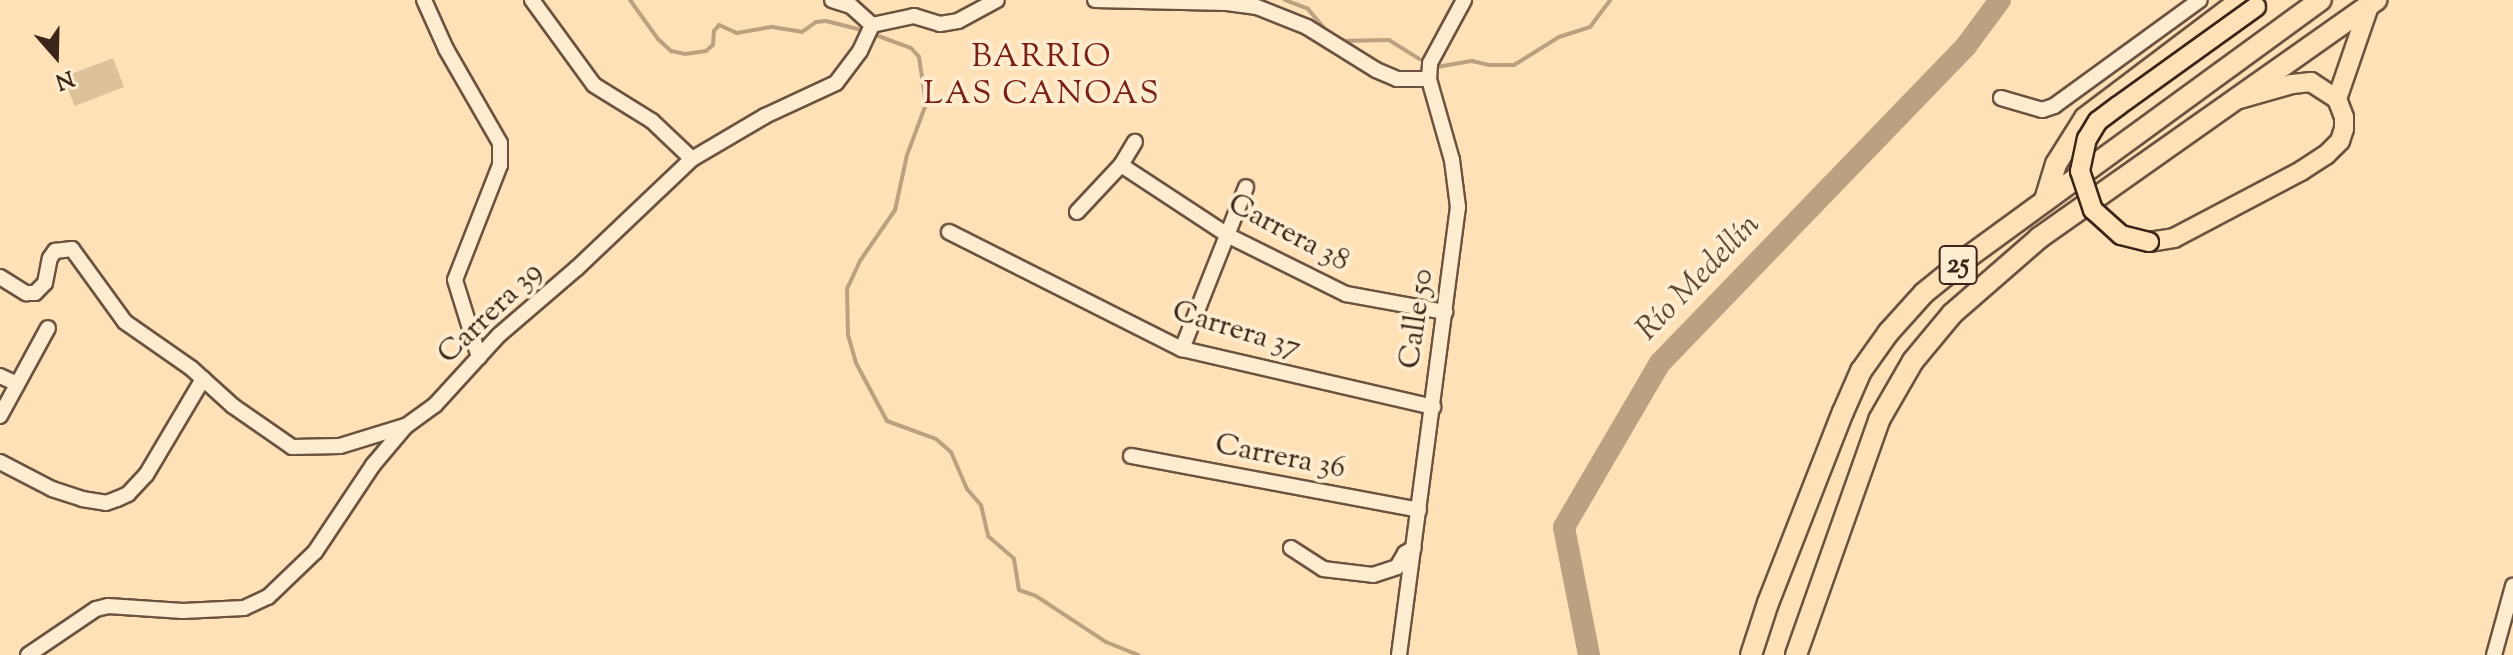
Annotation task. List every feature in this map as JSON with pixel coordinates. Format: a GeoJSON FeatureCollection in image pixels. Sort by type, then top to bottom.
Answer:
{"type":"FeatureCollection","features":[{"type":"Feature","properties":{"kind":"highway","name":"25"},"geometry":{"type":"LineString","coordinates":[[1751,655],[1793,538],[1861,371],[1888,333],[1924,293],[2045,200],[2321,0]]}},
{"type":"Feature","properties":{"kind":"highway"},"geometry":{"type":"LineString","coordinates":[[2045,200],[2056,164],[2085,118],[2254,2]]}},
{"type":"Feature","properties":{"kind":"highway","name":"25"},"geometry":{"type":"LineString","coordinates":[[1796,655],[1879,420],[1913,361],[1952,314],[2039,238],[2373,3]]}},
{"type":"Feature","properties":{"kind":"main road"},"geometry":{"type":"LineString","coordinates":[[2233,101],[2300,82],[2323,87],[2337,99],[2344,117],[2344,129],[2340,141],[2326,155],[2174,238],[2149,242],[2121,235],[2093,210],[2080,171],[2087,139],[2098,121],[2254,2]]}},
{"type":"Feature","properties":{"kind":"main road"},"geometry":{"type":"LineString","coordinates":[[2337,99],[2373,3]]}},
{"type":"Feature","properties":{"kind":"street"},"geometry":{"type":"LineString","coordinates":[[424,0],[446,49],[500,143],[500,165],[455,280],[479,357]]}},
{"type":"Feature","properties":{"kind":"street"},"geometry":{"type":"LineString","coordinates":[[532,0],[594,85],[652,121],[692,159]]}},
{"type":"Feature","properties":{"kind":"street"},"geometry":{"type":"LineString","coordinates":[[832,0],[851,6],[872,25],[914,16],[940,24],[958,21],[997,0]]}},
{"type":"Feature","properties":{"kind":"street"},"geometry":{"type":"LineString","coordinates":[[1095,0],[1227,3],[1257,7],[1307,27],[1376,70],[1397,79],[1429,79],[1430,63],[1464,0]]}},
{"type":"Feature","properties":{"kind":"street"},"geometry":{"type":"LineString","coordinates":[[2001,98],[2042,110],[2054,106],[2200,0]]}},
{"type":"Feature","properties":{"kind":"street","name":"Carrera 39"},"geometry":{"type":"LineString","coordinates":[[28,655],[96,609],[108,606],[183,611],[256,605],[302,568],[373,465],[406,426],[435,405],[479,357],[692,159],[765,116],[836,83],[860,51],[872,25]]}},
{"type":"Feature","properties":{"kind":"street","name":"Calle 50"},"geometry":{"type":"LineString","coordinates":[[1399,655],[1458,207],[1452,160],[1429,79]]}},
{"type":"Feature","properties":{"kind":"street"},"geometry":{"type":"LineString","coordinates":[[1077,212],[1121,165],[1135,142]]}},
{"type":"Feature","properties":{"kind":"street","name":"Carrera 38"},"geometry":{"type":"LineString","coordinates":[[1121,165],[1229,236],[1346,294],[1445,312]]}},
{"type":"Feature","properties":{"kind":"street"},"geometry":{"type":"LineString","coordinates":[[1182,349],[1246,187]]}},
{"type":"Feature","properties":{"kind":"street","name":"Carrera 37"},"geometry":{"type":"LineString","coordinates":[[949,232],[1182,349],[1433,407]]}},
{"type":"Feature","properties":{"kind":"street"},"geometry":{"type":"LineString","coordinates":[[0,277],[26,293],[35,293],[45,283],[50,258],[55,251],[72,249],[125,322],[203,379],[233,406],[292,447],[340,446],[406,426]]}},
{"type":"Feature","properties":{"kind":"street"},"geometry":{"type":"LineString","coordinates":[[0,416],[48,328]]}},
{"type":"Feature","properties":{"kind":"street"},"geometry":{"type":"LineString","coordinates":[[0,376],[17,384]]}},
{"type":"Feature","properties":{"kind":"street"},"geometry":{"type":"LineString","coordinates":[[0,462],[52,489],[106,503],[117,499],[128,494],[146,475],[203,379]]}},
{"type":"Feature","properties":{"kind":"street","name":"Carrera 36"},"geometry":{"type":"LineString","coordinates":[[1131,456],[1419,510]]}},
{"type":"Feature","properties":{"kind":"street"},"geometry":{"type":"LineString","coordinates":[[1291,548],[1323,569],[1373,575],[1397,567],[1408,550],[1414,548]]}},
{"type":"Feature","properties":{"kind":"street"},"geometry":{"type":"LineString","coordinates":[[2494,655],[2513,586]]}},
{"type":"Feature","properties":{"kind":"shaded area"},"geometry":{"type":"Polygon","coordinates":[[[113,58],[124,87],[75,106],[64,77],[113,58]]]}},
{"type":"Feature","properties":{"kind":"waterway"},"geometry":{"type":"LineString","coordinates":[[630,0],[658,39],[671,51],[685,54],[706,51],[713,45],[714,31],[719,25],[737,33],[772,27],[802,32],[816,22],[826,21],[861,30]]}},
{"type":"Feature","properties":{"kind":"waterway","name":"BARRIO LAS CANOAS"},"geometry":{"type":"LineString","coordinates":[[1285,0],[1308,9],[1329,34]]}},
{"type":"Feature","properties":{"kind":"waterway","name":"BARRIO LAS CANOAS"},"geometry":{"type":"LineString","coordinates":[[1437,67],[1472,61],[1514,65],[1559,37],[1590,27],[1610,0]]}},
{"type":"Feature","properties":{"kind":"waterway","name":"Río Medellín"},"geometry":{"type":"LineString","coordinates":[[1589,655],[1564,527],[1660,363],[1966,46],[2000,0]]}},
{"type":"Feature","properties":{"kind":"waterway"},"geometry":{"type":"LineString","coordinates":[[873,34],[911,48],[919,57],[926,104],[907,155],[895,210],[860,261],[847,289],[848,335],[856,363],[887,421],[936,439],[951,452],[967,489],[981,505],[988,536],[1014,559],[1019,590],[1036,596],[1106,642],[1139,655]]}},
{"type":"Feature","properties":{"kind":"waterway","name":"BARRIO LAS CANOAS"},"geometry":{"type":"LineString","coordinates":[[1339,41],[1389,40],[1419,59]]}},
{"type":"Feature","properties":{"kind":"district","name":"BARRIO LAS CANOAS"},"geometry":{"type":"Point","coordinates":[1042,78]}}]}
